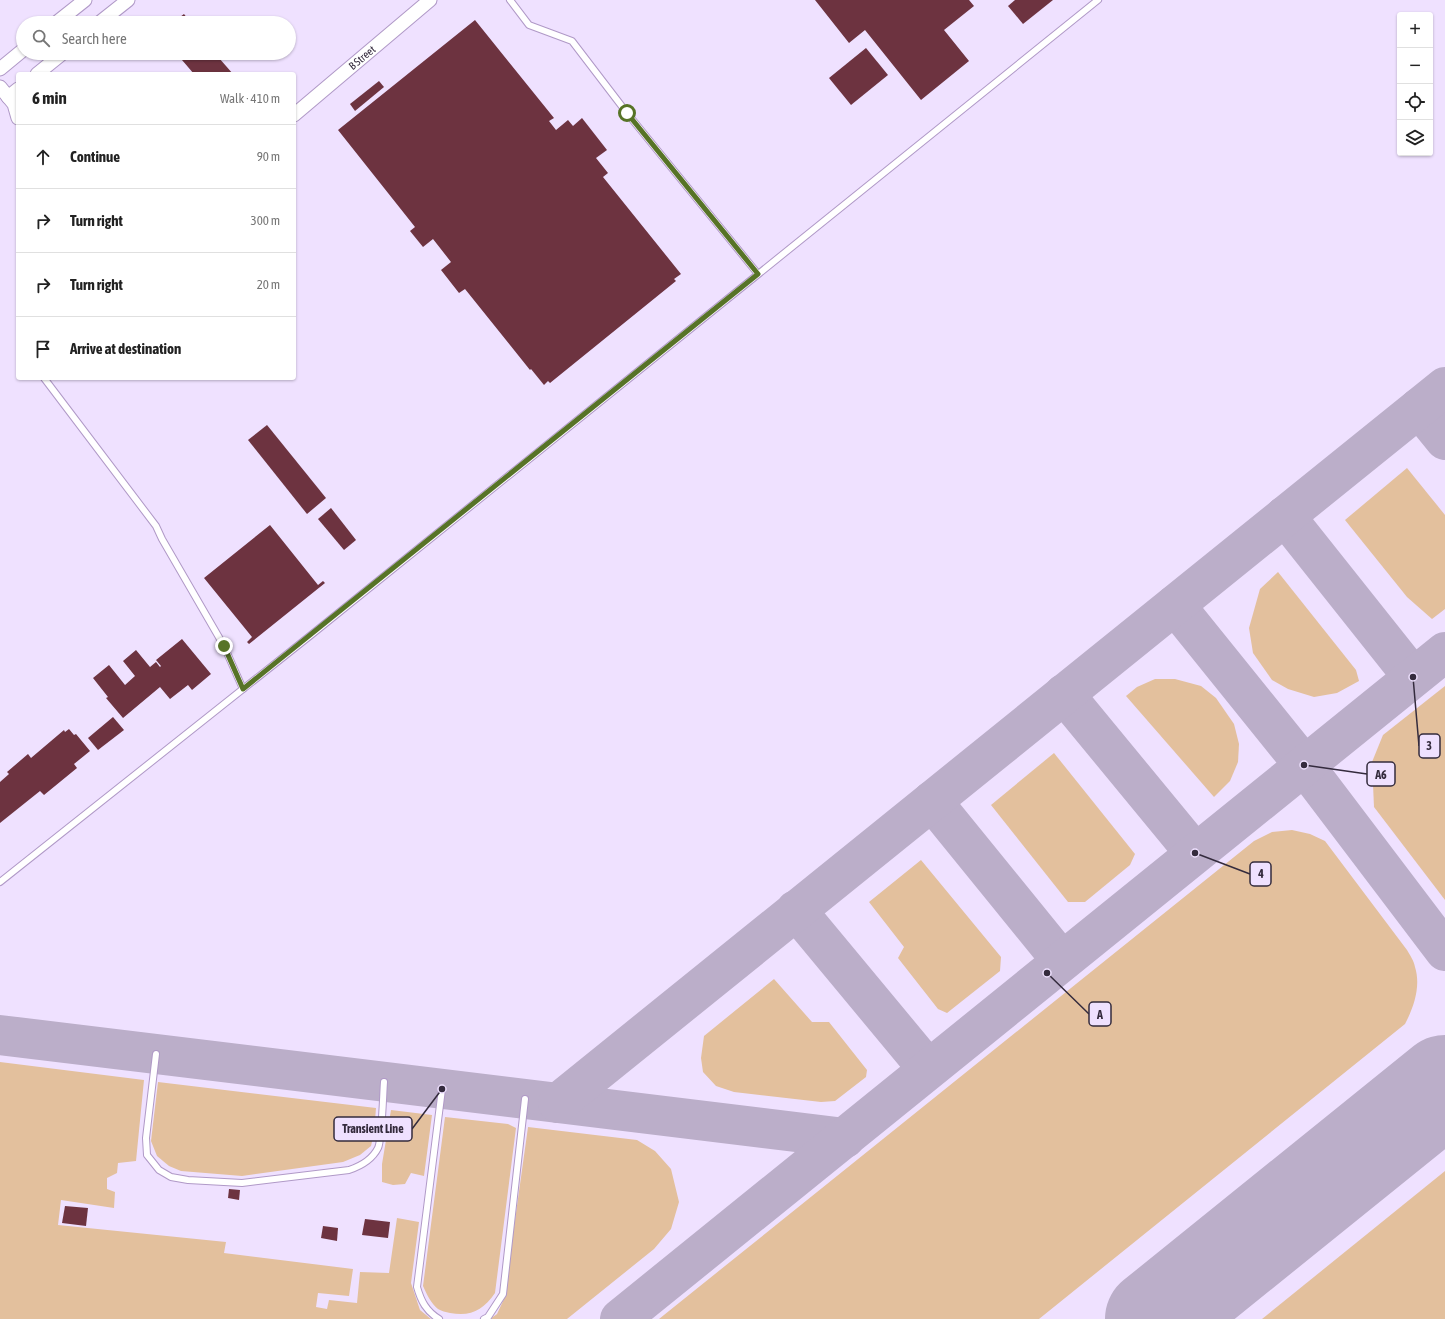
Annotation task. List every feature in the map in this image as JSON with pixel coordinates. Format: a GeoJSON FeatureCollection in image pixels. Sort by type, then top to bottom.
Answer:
{"type":"FeatureCollection","features":[{"type":"Feature","properties":{"kind":"street"},"geometry":{"type":"LineString","coordinates":[[65,16],[85,0]]}},
{"type":"Feature","properties":{"kind":"street"},"geometry":{"type":"LineString","coordinates":[[109,16],[128,0]]}},
{"type":"Feature","properties":{"kind":"street","name":"B Street"},"geometry":{"type":"LineString","coordinates":[[296,113],[430,0]]}},
{"type":"Feature","properties":{"kind":"street"},"geometry":{"type":"LineString","coordinates":[[0,69],[16,56]]}},
{"type":"Feature","properties":{"kind":"street"},"geometry":{"type":"LineString","coordinates":[[38,72],[53,60]]}},
{"type":"Feature","properties":{"kind":"street"},"geometry":{"type":"LineString","coordinates":[[9,91],[16,111]]}},
{"type":"Feature","properties":{"kind":"lane"},"geometry":{"type":"LineString","coordinates":[[510,0],[529,25],[572,41],[627,113],[758,274]]}},
{"type":"Feature","properties":{"kind":"lane"},"geometry":{"type":"LineString","coordinates":[[0,882],[243,689],[1098,0]]}},
{"type":"Feature","properties":{"kind":"lane"},"geometry":{"type":"LineString","coordinates":[[46,380],[156,526],[224,646],[243,689]]}},
{"type":"Feature","properties":{"kind":"lane"},"geometry":{"type":"LineString","coordinates":[[156,1054],[146,1138],[147,1155],[159,1170],[165,1174],[171,1177],[188,1180],[242,1183],[349,1170],[362,1165],[372,1157],[379,1146],[384,1082]]}},
{"type":"Feature","properties":{"kind":"lane"},"geometry":{"type":"LineString","coordinates":[[439,1319],[430,1314],[420,1297],[417,1287],[442,1089]]}},
{"type":"Feature","properties":{"kind":"lane"},"geometry":{"type":"LineString","coordinates":[[484,1319],[488,1317],[503,1294],[525,1099]]}},
{"type":"Feature","properties":{"kind":"shaded area"},"geometry":{"type":"Polygon","coordinates":[[[1407,468],[1445,515],[1445,609],[1432,619],[1407,597],[1345,520],[1407,468]]]}},
{"type":"Feature","properties":{"kind":"shaded area"},"geometry":{"type":"Polygon","coordinates":[[[1278,572],[1356,670],[1359,681],[1337,693],[1314,697],[1288,689],[1272,680],[1253,653],[1249,628],[1260,589],[1278,572]]]}},
{"type":"Feature","properties":{"kind":"shaded area"},"geometry":{"type":"Polygon","coordinates":[[[1155,679],[1175,679],[1201,686],[1216,698],[1234,724],[1239,744],[1238,762],[1230,781],[1214,797],[1126,696],[1137,687],[1155,679]]]}},
{"type":"Feature","properties":{"kind":"shaded area"},"geometry":{"type":"Polygon","coordinates":[[[1445,686],[1445,900],[1374,807],[1372,762],[1383,735],[1445,686]]]}},
{"type":"Feature","properties":{"kind":"shaded area"},"geometry":{"type":"Polygon","coordinates":[[[1054,753],[1135,854],[1130,865],[1085,902],[1068,902],[991,805],[1054,753]]]}},
{"type":"Feature","properties":{"kind":"shaded area"},"geometry":{"type":"Polygon","coordinates":[[[1292,830],[1310,834],[1325,841],[1411,956],[1417,974],[1417,989],[1414,1004],[1405,1024],[1039,1319],[659,1319],[1254,841],[1272,832],[1292,830]]]}},
{"type":"Feature","properties":{"kind":"shaded area"},"geometry":{"type":"Polygon","coordinates":[[[921,860],[1001,957],[1000,971],[947,1013],[938,1009],[898,958],[904,947],[869,902],[921,860]]]}},
{"type":"Feature","properties":{"kind":"shaded area"},"geometry":{"type":"Polygon","coordinates":[[[774,979],[812,1022],[829,1022],[867,1070],[866,1077],[835,1101],[821,1102],[734,1092],[716,1086],[703,1072],[701,1058],[704,1036],[774,979]]]}},
{"type":"Feature","properties":{"kind":"shaded area"},"geometry":{"type":"Polygon","coordinates":[[[0,1062],[144,1080],[136,1161],[118,1163],[117,1173],[107,1178],[107,1189],[115,1192],[114,1208],[61,1200],[58,1225],[226,1242],[224,1253],[353,1269],[349,1296],[318,1293],[316,1307],[327,1309],[329,1300],[357,1303],[360,1272],[389,1273],[397,1218],[419,1222],[411,1283],[420,1310],[431,1319],[0,1319],[0,1062]]]}},
{"type":"Feature","properties":{"kind":"shaded area"},"geometry":{"type":"Polygon","coordinates":[[[158,1082],[376,1108],[374,1133],[371,1146],[360,1155],[343,1162],[242,1176],[181,1171],[169,1166],[157,1156],[151,1141],[158,1082]]]}},
{"type":"Feature","properties":{"kind":"shaded area"},"geometry":{"type":"Polygon","coordinates":[[[391,1110],[432,1115],[424,1176],[411,1173],[405,1184],[393,1185],[382,1182],[382,1164],[391,1110]]]}},
{"type":"Feature","properties":{"kind":"shaded area"},"geometry":{"type":"Polygon","coordinates":[[[445,1117],[508,1124],[516,1128],[495,1293],[481,1308],[464,1314],[450,1313],[438,1309],[429,1299],[423,1286],[445,1117]]]}},
{"type":"Feature","properties":{"kind":"shaded area"},"geometry":{"type":"Polygon","coordinates":[[[528,1127],[637,1140],[655,1151],[671,1169],[679,1202],[671,1229],[654,1249],[567,1319],[490,1319],[497,1314],[504,1299],[528,1127]]]}},
{"type":"Feature","properties":{"kind":"shaded area"},"geometry":{"type":"Polygon","coordinates":[[[1445,1171],[1445,1319],[1262,1319],[1445,1171]]]}},
{"type":"Feature","properties":{"kind":"building"},"geometry":{"type":"Polygon","coordinates":[[[815,0],[969,0],[974,6],[944,30],[969,61],[921,100],[865,30],[849,43],[815,0]]]}},
{"type":"Feature","properties":{"kind":"building"},"geometry":{"type":"Polygon","coordinates":[[[1015,0],[1053,0],[1023,24],[1008,6],[1015,0]]]}},
{"type":"Feature","properties":{"kind":"building"},"geometry":{"type":"Polygon","coordinates":[[[475,20],[554,118],[549,121],[556,130],[568,120],[573,126],[582,118],[607,150],[596,158],[608,173],[603,177],[681,274],[674,279],[676,281],[550,383],[548,381],[544,385],[531,369],[530,370],[465,289],[459,293],[441,270],[451,262],[433,239],[423,247],[410,231],[415,227],[338,130],[475,20]]]}},
{"type":"Feature","properties":{"kind":"building"},"geometry":{"type":"Polygon","coordinates":[[[866,48],[888,75],[851,105],[829,78],[866,48]]]}},
{"type":"Feature","properties":{"kind":"building"},"geometry":{"type":"Polygon","coordinates":[[[182,60],[221,60],[231,72],[192,72],[182,60]]]}},
{"type":"Feature","properties":{"kind":"building"},"geometry":{"type":"Polygon","coordinates":[[[379,81],[384,87],[355,111],[350,104],[379,81]]]}},
{"type":"Feature","properties":{"kind":"building"},"geometry":{"type":"Polygon","coordinates":[[[267,425],[326,498],[307,514],[248,440],[267,425]]]}},
{"type":"Feature","properties":{"kind":"building"},"geometry":{"type":"Polygon","coordinates":[[[331,508],[356,540],[344,550],[318,519],[331,508]]]}},
{"type":"Feature","properties":{"kind":"building"},"geometry":{"type":"Polygon","coordinates":[[[270,525],[318,585],[323,581],[325,583],[249,644],[247,642],[252,637],[204,578],[270,525]]]}},
{"type":"Feature","properties":{"kind":"building"},"geometry":{"type":"Polygon","coordinates":[[[182,639],[211,674],[192,690],[188,685],[170,699],[160,687],[123,718],[106,698],[108,697],[93,678],[109,665],[125,685],[135,676],[123,661],[136,650],[150,667],[156,662],[160,667],[161,666],[156,660],[182,639]]]}},
{"type":"Feature","properties":{"kind":"building"},"geometry":{"type":"Polygon","coordinates":[[[113,717],[124,730],[98,750],[88,738],[113,717]]]}},
{"type":"Feature","properties":{"kind":"building"},"geometry":{"type":"Polygon","coordinates":[[[69,729],[74,735],[76,734],[90,751],[74,764],[77,768],[44,795],[40,791],[0,823],[0,782],[9,774],[7,772],[28,754],[31,758],[64,730],[65,732],[69,729]]]}},
{"type":"Feature","properties":{"kind":"building"},"geometry":{"type":"Polygon","coordinates":[[[229,1189],[240,1190],[239,1200],[228,1198],[229,1189]]]}},
{"type":"Feature","properties":{"kind":"building"},"geometry":{"type":"Polygon","coordinates":[[[65,1206],[88,1208],[86,1226],[62,1223],[65,1206]]]}},
{"type":"Feature","properties":{"kind":"building"},"geometry":{"type":"Polygon","coordinates":[[[365,1219],[390,1222],[388,1238],[362,1235],[365,1219]]]}},
{"type":"Feature","properties":{"kind":"building"},"geometry":{"type":"Polygon","coordinates":[[[323,1226],[338,1228],[337,1241],[321,1238],[323,1226]]]}},
{"type":"Feature","properties":{"kind":"taxiway"},"geometry":{"type":"LineString","coordinates":[[558,1103],[1445,387]]}},
{"type":"Feature","properties":{"kind":"taxiway"},"geometry":{"type":"LineString","coordinates":[[1419,408],[1445,440]]}},
{"type":"Feature","properties":{"kind":"taxiway"},"geometry":{"type":"LineString","coordinates":[[1285,516],[1413,677]]}},
{"type":"Feature","properties":{"kind":"taxiway"},"geometry":{"type":"LineString","coordinates":[[1175,605],[1304,765],[1445,951]]}},
{"type":"Feature","properties":{"kind":"taxiway"},"geometry":{"type":"LineString","coordinates":[[620,1319],[1445,652]]}},
{"type":"Feature","properties":{"kind":"taxiway"},"geometry":{"type":"LineString","coordinates":[[1064,694],[1195,853]]}},
{"type":"Feature","properties":{"kind":"taxiway"},"geometry":{"type":"LineString","coordinates":[[932,801],[1062,961]]}},
{"type":"Feature","properties":{"kind":"taxiway"},"geometry":{"type":"LineString","coordinates":[[796,910],[928,1069]]}},
{"type":"Feature","properties":{"kind":"taxiway"},"geometry":{"type":"LineString","coordinates":[[0,1035],[845,1138]]}},
{"type":"Feature","properties":{"kind":"runway"},"geometry":{"type":"LineString","coordinates":[[1155,1319],[1445,1085]]}},
{"type":"Feature","properties":{"kind":"place","name":"3"},"geometry":{"type":"Point","coordinates":[1413,677]}},
{"type":"Feature","properties":{"kind":"place","name":"A6"},"geometry":{"type":"Point","coordinates":[1304,765]}},
{"type":"Feature","properties":{"kind":"place","name":"4"},"geometry":{"type":"Point","coordinates":[1195,853]}},
{"type":"Feature","properties":{"kind":"place","name":"A"},"geometry":{"type":"Point","coordinates":[1047,973]}},
{"type":"Feature","properties":{"kind":"place","name":"Transient Line"},"geometry":{"type":"Point","coordinates":[442,1089]}},
{"type":"Feature","properties":{"kind":"route"},"geometry":{"type":"LineString","coordinates":[[224,646],[243,689],[758,274],[627,113]]}}]}
